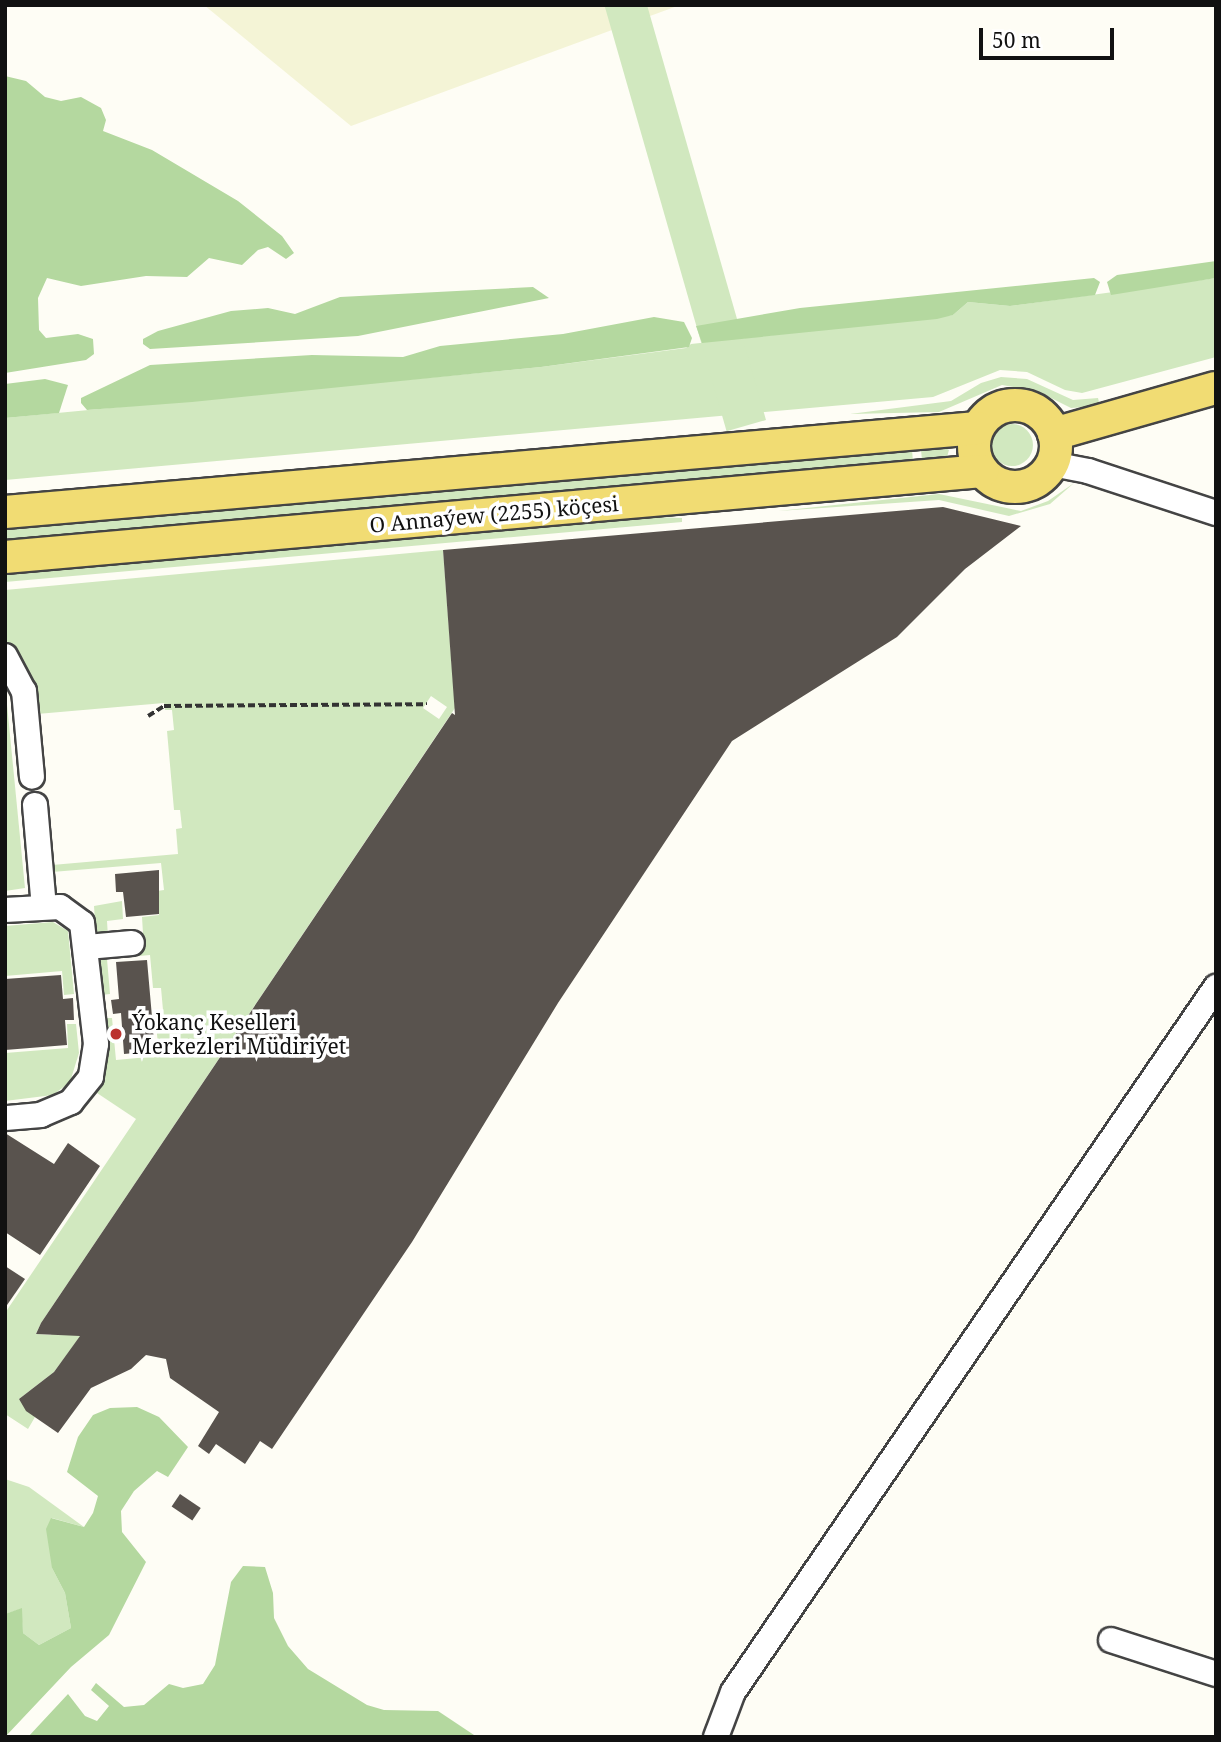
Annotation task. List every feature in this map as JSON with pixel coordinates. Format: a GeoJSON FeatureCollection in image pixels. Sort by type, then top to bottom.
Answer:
{"type":"FeatureCollection","features":[{"type":"Feature","properties":{"kind":"main road"},"geometry":{"type":"LineString","coordinates":[[1053,449],[1037,411],[1015,405],[993,411],[977,428],[974,450],[982,471],[1005,486],[1019,487],[1032,483],[1053,449],[1216,388]]}},
{"type":"Feature","properties":{"kind":"main road"},"geometry":{"type":"LineString","coordinates":[[5,512],[977,428]]}},
{"type":"Feature","properties":{"kind":"main road","name":"O Annaýew (2255) köçesi"},"geometry":{"type":"LineString","coordinates":[[5,557],[982,471]]}},
{"type":"Feature","properties":{"kind":"street"},"geometry":{"type":"LineString","coordinates":[[1053,449],[1088,471],[1216,513]]}},
{"type":"Feature","properties":{"kind":"street"},"geometry":{"type":"LineString","coordinates":[[5,656],[24,691],[32,777]]}},
{"type":"Feature","properties":{"kind":"street"},"geometry":{"type":"LineString","coordinates":[[35,805],[44,907]]}},
{"type":"Feature","properties":{"kind":"street"},"geometry":{"type":"LineString","coordinates":[[5,910],[44,907],[74,913],[82,923],[87,947],[96,1044],[91,1077],[71,1102],[56,1111],[5,1118]]}},
{"type":"Feature","properties":{"kind":"street"},"geometry":{"type":"LineString","coordinates":[[87,947],[132,943]]}},
{"type":"Feature","properties":{"kind":"street"},"geometry":{"type":"LineString","coordinates":[[716,1737],[733,1692],[1216,987]]}},
{"type":"Feature","properties":{"kind":"street"},"geometry":{"type":"LineString","coordinates":[[1111,1640],[1216,1674]]}},
{"type":"Feature","properties":{"kind":"path"},"geometry":{"type":"LineString","coordinates":[[148,716],[164,706],[427,704]]}},
{"type":"Feature","properties":{"kind":"green space"},"geometry":{"type":"Polygon","coordinates":[[[204,5],[680,5],[351,126],[204,5]]]}},
{"type":"Feature","properties":{"kind":"green space"},"geometry":{"type":"Polygon","coordinates":[[[604,5],[647,5],[766,420],[727,431],[604,5]]]}},
{"type":"Feature","properties":{"kind":"green space"},"geometry":{"type":"Polygon","coordinates":[[[5,76],[26,81],[45,97],[61,101],[81,97],[101,108],[106,120],[103,131],[152,150],[238,201],[282,236],[294,253],[286,259],[268,247],[258,250],[242,265],[209,258],[187,277],[146,276],[81,286],[47,278],[38,298],[39,330],[46,338],[78,334],[93,339],[94,354],[86,360],[5,373],[5,76]]]}},
{"type":"Feature","properties":{"kind":"green space"},"geometry":{"type":"Polygon","coordinates":[[[1216,261],[1216,278],[1111,295],[1107,282],[1117,275],[1216,261]]]}},
{"type":"Feature","properties":{"kind":"green space"},"geometry":{"type":"Polygon","coordinates":[[[1094,278],[1100,282],[1095,295],[1010,306],[968,302],[953,315],[937,319],[702,343],[696,326],[800,308],[1094,278]]]}},
{"type":"Feature","properties":{"kind":"green space"},"geometry":{"type":"Polygon","coordinates":[[[1216,278],[1216,357],[1082,393],[1065,390],[1027,372],[1000,370],[933,397],[5,480],[5,418],[541,367],[686,348],[691,344],[953,315],[968,302],[1010,306],[1216,278]]]}},
{"type":"Feature","properties":{"kind":"green space"},"geometry":{"type":"Polygon","coordinates":[[[533,287],[549,298],[358,336],[150,349],[143,344],[143,339],[158,331],[231,311],[268,308],[295,314],[340,297],[533,287]]]}},
{"type":"Feature","properties":{"kind":"green space"},"geometry":{"type":"Polygon","coordinates":[[[654,317],[684,322],[692,338],[689,347],[541,367],[192,402],[87,410],[81,403],[81,398],[150,365],[312,355],[403,357],[440,346],[563,334],[654,317]]]}},
{"type":"Feature","properties":{"kind":"green space"},"geometry":{"type":"Polygon","coordinates":[[[1001,377],[1027,379],[1073,400],[1098,398],[1100,406],[1071,408],[1037,391],[1002,385],[939,412],[850,414],[951,401],[981,383],[1001,377]]]}},
{"type":"Feature","properties":{"kind":"green space"},"geometry":{"type":"Polygon","coordinates":[[[45,379],[68,385],[59,413],[5,418],[5,384],[45,379]]]}},
{"type":"Feature","properties":{"kind":"green space"},"geometry":{"type":"Polygon","coordinates":[[[1012,424],[1027,430],[1033,445],[1027,460],[1012,466],[997,460],[991,445],[997,430],[1012,424]]]}},
{"type":"Feature","properties":{"kind":"green space"},"geometry":{"type":"Polygon","coordinates":[[[943,447],[949,450],[947,457],[922,461],[921,449],[943,447]]]}},
{"type":"Feature","properties":{"kind":"green space"},"geometry":{"type":"Polygon","coordinates":[[[912,450],[913,461],[6,540],[5,529],[912,450]]]}},
{"type":"Feature","properties":{"kind":"green space"},"geometry":{"type":"Polygon","coordinates":[[[1074,483],[1050,504],[1009,516],[939,500],[778,511],[939,494],[1021,511],[1048,501],[1074,483]]]}},
{"type":"Feature","properties":{"kind":"green space"},"geometry":{"type":"Polygon","coordinates":[[[652,517],[682,518],[682,522],[5,582],[5,574],[652,517]]]}},
{"type":"Feature","properties":{"kind":"green space","name":"Ýokanç Keselleri Merkezleri Müdiriýet"},"geometry":{"type":"Polygon","coordinates":[[[443,550],[455,708],[41,1323],[36,1334],[51,1335],[64,1313],[98,1312],[54,1372],[19,1399],[35,1417],[28,1429],[5,1414],[5,1313],[136,1119],[97,1093],[106,1063],[103,1018],[112,1018],[116,1060],[159,1056],[156,1023],[164,1021],[161,988],[153,988],[150,955],[139,956],[138,951],[144,950],[142,917],[159,915],[157,891],[164,890],[161,863],[52,872],[52,865],[178,854],[176,829],[182,828],[180,810],[174,810],[167,731],[174,730],[172,710],[165,710],[164,703],[37,714],[29,673],[5,643],[5,590],[443,550]],[[431,696],[423,708],[439,719],[447,707],[431,696]]]}},
{"type":"Feature","properties":{"kind":"green space"},"geometry":{"type":"Polygon","coordinates":[[[5,684],[25,888],[5,891],[5,684]]]}},
{"type":"Feature","properties":{"kind":"green space"},"geometry":{"type":"Polygon","coordinates":[[[122,901],[123,919],[107,921],[108,937],[96,938],[94,906],[122,901]]]}},
{"type":"Feature","properties":{"kind":"green space"},"geometry":{"type":"Polygon","coordinates":[[[53,922],[68,931],[74,994],[64,995],[62,971],[5,976],[5,926],[53,922]]]}},
{"type":"Feature","properties":{"kind":"green space"},"geometry":{"type":"Polygon","coordinates":[[[121,952],[121,957],[107,959],[110,994],[101,995],[98,955],[121,952]]]}},
{"type":"Feature","properties":{"kind":"green space"},"geometry":{"type":"Polygon","coordinates":[[[67,1024],[76,1024],[79,1053],[70,1082],[53,1095],[5,1101],[5,1053],[68,1048],[67,1024]]]}},
{"type":"Feature","properties":{"kind":"green space"},"geometry":{"type":"Polygon","coordinates":[[[137,1407],[159,1417],[188,1447],[168,1477],[157,1471],[134,1491],[121,1511],[122,1532],[146,1562],[109,1635],[71,1667],[5,1737],[5,1614],[22,1608],[23,1633],[39,1645],[71,1628],[65,1593],[52,1568],[46,1529],[51,1518],[84,1527],[93,1513],[98,1496],[67,1472],[78,1437],[93,1415],[110,1408],[137,1407]]]}},
{"type":"Feature","properties":{"kind":"green space"},"geometry":{"type":"Polygon","coordinates":[[[5,1479],[29,1487],[84,1527],[52,1518],[52,1568],[65,1593],[71,1628],[39,1645],[23,1633],[21,1609],[5,1614],[5,1479]]]}},
{"type":"Feature","properties":{"kind":"green space"},"geometry":{"type":"Polygon","coordinates":[[[243,1566],[265,1567],[273,1593],[274,1618],[288,1646],[308,1669],[367,1705],[384,1710],[438,1711],[477,1737],[28,1737],[68,1694],[85,1716],[97,1721],[109,1706],[91,1690],[96,1683],[124,1707],[144,1705],[169,1684],[183,1688],[203,1684],[215,1665],[231,1582],[243,1566]]]}},
{"type":"Feature","properties":{"kind":"building"},"geometry":{"type":"Polygon","coordinates":[[[943,507],[1021,526],[965,569],[897,637],[732,741],[558,1003],[412,1242],[272,1449],[260,1441],[245,1464],[216,1444],[209,1454],[198,1446],[219,1412],[170,1378],[166,1359],[146,1355],[131,1369],[91,1388],[58,1433],[26,1411],[19,1399],[54,1372],[80,1336],[36,1334],[41,1323],[452,713],[455,715],[443,550],[943,507]]]}},
{"type":"Feature","properties":{"kind":"building"},"geometry":{"type":"Polygon","coordinates":[[[159,870],[159,914],[126,917],[123,892],[116,892],[115,874],[159,870]]]}},
{"type":"Feature","properties":{"kind":"building"},"geometry":{"type":"Polygon","coordinates":[[[147,960],[155,1051],[124,1054],[121,1013],[113,1014],[111,1000],[119,999],[116,962],[147,960]]]}},
{"type":"Feature","properties":{"kind":"building"},"geometry":{"type":"Polygon","coordinates":[[[61,975],[63,999],[73,998],[74,1020],[65,1020],[67,1045],[5,1050],[5,979],[61,975]]]}},
{"type":"Feature","properties":{"kind":"building"},"geometry":{"type":"Polygon","coordinates":[[[5,1133],[54,1164],[68,1143],[100,1166],[40,1255],[5,1232],[5,1133]]]}},
{"type":"Feature","properties":{"kind":"building"},"geometry":{"type":"Polygon","coordinates":[[[5,1266],[25,1279],[5,1308],[5,1266]]]}},
{"type":"Feature","properties":{"kind":"building"},"geometry":{"type":"Polygon","coordinates":[[[180,1494],[201,1508],[192,1520],[172,1506],[180,1494]]]}},
{"type":"Feature","properties":{"kind":"place","name":"Ýokanç Keselleri Merkezleri Müdiriýet"},"geometry":{"type":"Point","coordinates":[116,1034]}}]}
